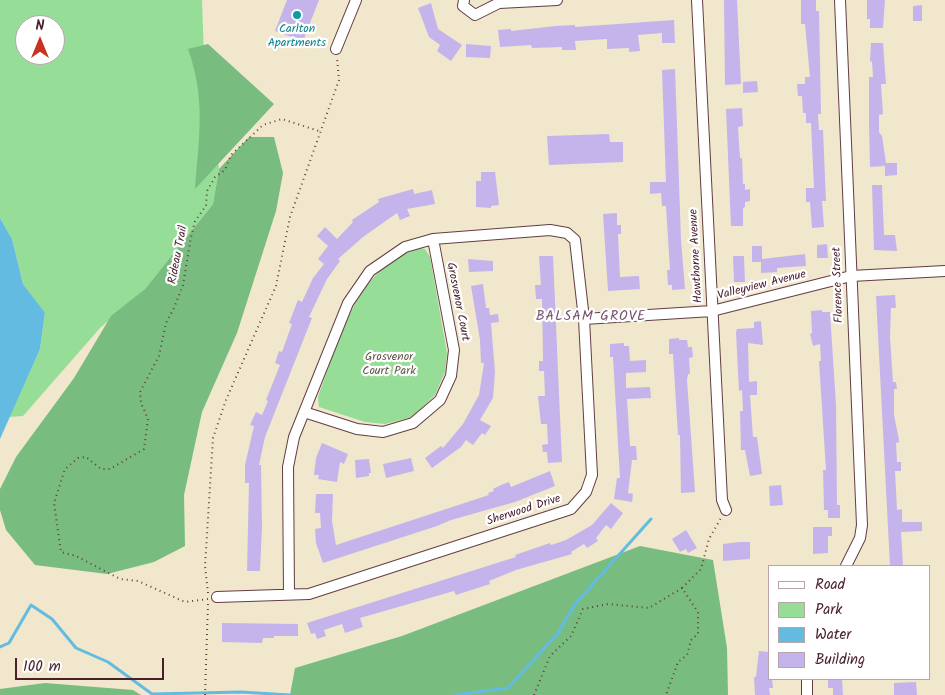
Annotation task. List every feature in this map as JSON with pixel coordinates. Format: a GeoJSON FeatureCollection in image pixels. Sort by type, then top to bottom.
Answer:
{"type":"FeatureCollection","features":[{"type":"Feature","properties":{"kind":"street"},"geometry":{"type":"LineString","coordinates":[[336,49],[356,0]]}},
{"type":"Feature","properties":{"kind":"street"},"geometry":{"type":"LineString","coordinates":[[464,0],[463,6],[475,14],[499,3],[557,0]]}},
{"type":"Feature","properties":{"kind":"street","name":"Hawthorne Avenue"},"geometry":{"type":"LineString","coordinates":[[697,0],[722,500],[726,510]]}},
{"type":"Feature","properties":{"kind":"street","name":"Florence Street"},"geometry":{"type":"LineString","coordinates":[[840,0],[862,525],[860,538],[846,565]]}},
{"type":"Feature","properties":{"kind":"street","name":"Sherwood Drive"},"geometry":{"type":"LineString","coordinates":[[213,598],[309,594],[571,509],[586,492],[592,475],[584,319],[575,240],[567,234],[550,230],[433,239]]}},
{"type":"Feature","properties":{"kind":"street"},"geometry":{"type":"LineString","coordinates":[[289,594],[288,467],[294,437],[348,303],[370,272],[405,247],[433,239]]}},
{"type":"Feature","properties":{"kind":"street","name":"Grosvenor Court"},"geometry":{"type":"LineString","coordinates":[[304,412],[357,429],[383,432],[413,424],[440,400],[451,376],[454,350],[433,239]]}},
{"type":"Feature","properties":{"kind":"street","name":"Valleyview Avenue"},"geometry":{"type":"LineString","coordinates":[[584,319],[712,311],[851,276],[945,271]]}},
{"type":"Feature","properties":{"kind":"street"},"geometry":{"type":"LineString","coordinates":[[806,680],[807,695]]}},
{"type":"Feature","properties":{"kind":"path"},"geometry":{"type":"LineString","coordinates":[[205,695],[205,673],[213,598],[205,566],[213,438],[226,400],[276,286],[290,217],[322,132],[339,80],[336,49]]}},
{"type":"Feature","properties":{"kind":"path","name":"Rideau Trail"},"geometry":{"type":"LineString","coordinates":[[213,598],[185,602],[138,581],[120,579],[76,556],[61,552],[54,503],[65,469],[78,458],[86,457],[101,469],[110,469],[144,449],[148,419],[141,404],[140,392],[159,356],[166,323],[183,285],[194,221],[206,206],[207,191],[215,177],[225,170],[232,155],[263,125],[282,119],[322,132]]}},
{"type":"Feature","properties":{"kind":"path"},"geometry":{"type":"LineString","coordinates":[[534,695],[550,656],[571,636],[583,609],[608,604],[649,608],[682,588],[701,570],[709,539],[726,510]]}},
{"type":"Feature","properties":{"kind":"path"},"geometry":{"type":"LineString","coordinates":[[666,695],[678,662],[687,655],[691,640],[698,634],[698,612],[682,588]]}},
{"type":"Feature","properties":{"kind":"green space"},"geometry":{"type":"Polygon","coordinates":[[[0,0],[202,0],[204,57],[219,169],[213,204],[145,289],[100,328],[23,416],[9,417],[40,349],[45,314],[23,284],[12,239],[0,218],[0,0]]]}},
{"type":"Feature","properties":{"kind":"green space"},"geometry":{"type":"Polygon","coordinates":[[[208,44],[274,104],[195,189],[200,118],[194,67],[188,49],[208,44]]]}},
{"type":"Feature","properties":{"kind":"green space"},"geometry":{"type":"Polygon","coordinates":[[[249,137],[274,137],[283,173],[276,211],[237,333],[202,412],[184,495],[185,546],[154,562],[107,574],[35,565],[6,530],[0,510],[0,489],[16,457],[74,378],[111,316],[145,289],[213,204],[219,169],[249,137]]]}},
{"type":"Feature","properties":{"kind":"green space","name":"Grosvenor Court Park"},"geometry":{"type":"Polygon","coordinates":[[[420,248],[425,249],[430,257],[447,353],[445,372],[435,395],[412,417],[385,424],[365,422],[319,407],[318,397],[352,309],[379,272],[398,258],[420,248]]]}},
{"type":"Feature","properties":{"kind":"green space"},"geometry":{"type":"Polygon","coordinates":[[[640,546],[713,560],[727,648],[728,695],[290,695],[295,668],[402,636],[640,546]]]}},
{"type":"Feature","properties":{"kind":"green space"},"geometry":{"type":"Polygon","coordinates":[[[45,683],[133,690],[141,695],[0,695],[0,689],[45,683]]]}},
{"type":"Feature","properties":{"kind":"water"},"geometry":{"type":"Polygon","coordinates":[[[0,218],[12,239],[23,284],[45,313],[40,349],[0,439],[0,218]]]}},
{"type":"Feature","properties":{"kind":"building","name":"Carlton Apartments"},"geometry":{"type":"Polygon","coordinates":[[[287,0],[319,0],[303,41],[275,31],[287,0]]]}},
{"type":"Feature","properties":{"kind":"building"},"geometry":{"type":"Polygon","coordinates":[[[724,0],[737,0],[741,84],[725,85],[724,0]]]}},
{"type":"Feature","properties":{"kind":"building"},"geometry":{"type":"Polygon","coordinates":[[[801,0],[816,0],[816,11],[819,11],[821,114],[818,114],[819,130],[823,130],[826,201],[822,201],[824,227],[812,228],[810,202],[806,202],[806,188],[814,188],[811,123],[806,123],[806,113],[803,113],[802,96],[798,96],[797,84],[805,84],[805,77],[810,77],[805,24],[801,24],[801,0]]]}},
{"type":"Feature","properties":{"kind":"building"},"geometry":{"type":"Polygon","coordinates":[[[867,0],[885,0],[883,28],[870,28],[870,19],[867,19],[867,0]]]}},
{"type":"Feature","properties":{"kind":"building"},"geometry":{"type":"Polygon","coordinates":[[[431,3],[438,29],[462,45],[451,61],[437,51],[440,45],[429,37],[418,8],[431,3]]]}},
{"type":"Feature","properties":{"kind":"building"},"geometry":{"type":"Polygon","coordinates":[[[922,5],[922,21],[913,21],[913,6],[922,5]]]}},
{"type":"Feature","properties":{"kind":"building"},"geometry":{"type":"Polygon","coordinates":[[[674,20],[675,43],[662,43],[662,33],[638,35],[640,51],[629,52],[629,48],[607,49],[607,39],[575,41],[576,50],[562,50],[562,47],[532,48],[531,45],[500,47],[498,30],[511,29],[511,31],[556,26],[575,25],[575,27],[674,20]]]}},
{"type":"Feature","properties":{"kind":"building"},"geometry":{"type":"Polygon","coordinates":[[[871,43],[883,43],[886,84],[881,84],[883,114],[879,115],[879,132],[882,136],[886,163],[897,163],[897,175],[885,176],[885,166],[870,167],[869,77],[873,77],[872,61],[870,62],[871,43]]]}},
{"type":"Feature","properties":{"kind":"building"},"geometry":{"type":"Polygon","coordinates":[[[466,44],[491,46],[490,58],[466,57],[466,44]]]}},
{"type":"Feature","properties":{"kind":"building"},"geometry":{"type":"Polygon","coordinates":[[[675,69],[681,240],[685,289],[672,290],[672,285],[668,285],[667,270],[670,270],[666,206],[662,206],[661,193],[650,194],[650,182],[666,182],[662,70],[675,69]]]}},
{"type":"Feature","properties":{"kind":"building"},"geometry":{"type":"Polygon","coordinates":[[[757,81],[758,92],[743,93],[743,82],[757,81]]]}},
{"type":"Feature","properties":{"kind":"building"},"geometry":{"type":"Polygon","coordinates":[[[742,108],[743,126],[738,127],[740,158],[742,158],[743,184],[745,184],[745,190],[750,189],[750,201],[745,202],[745,207],[743,208],[743,226],[731,226],[726,109],[742,108]]]}},
{"type":"Feature","properties":{"kind":"building"},"geometry":{"type":"Polygon","coordinates":[[[609,134],[610,142],[623,142],[623,162],[549,165],[547,136],[609,134]]]}},
{"type":"Feature","properties":{"kind":"building"},"geometry":{"type":"Polygon","coordinates":[[[481,172],[495,172],[499,205],[491,206],[491,208],[476,207],[476,181],[481,181],[481,172]]]}},
{"type":"Feature","properties":{"kind":"building"},"geometry":{"type":"Polygon","coordinates":[[[872,185],[882,185],[884,235],[895,235],[897,251],[874,250],[872,185]]]}},
{"type":"Feature","properties":{"kind":"building"},"geometry":{"type":"Polygon","coordinates":[[[413,189],[414,194],[432,190],[435,204],[407,209],[410,216],[400,220],[397,213],[363,237],[338,259],[340,261],[327,279],[309,317],[312,318],[265,437],[259,465],[261,465],[262,527],[260,571],[247,571],[249,483],[245,483],[245,465],[254,426],[250,425],[256,412],[262,415],[268,401],[266,400],[280,365],[275,363],[279,351],[282,352],[292,324],[289,323],[298,300],[302,302],[313,278],[324,264],[318,259],[328,246],[317,236],[325,227],[337,239],[353,222],[352,220],[379,202],[378,199],[413,189]]]}},
{"type":"Feature","properties":{"kind":"building"},"geometry":{"type":"Polygon","coordinates":[[[617,213],[617,225],[621,225],[621,234],[618,234],[620,277],[639,276],[640,289],[608,291],[603,214],[617,213]]]}},
{"type":"Feature","properties":{"kind":"building"},"geometry":{"type":"Polygon","coordinates":[[[827,244],[828,258],[817,258],[817,245],[827,244]]]}},
{"type":"Feature","properties":{"kind":"building"},"geometry":{"type":"Polygon","coordinates":[[[752,246],[762,246],[762,259],[805,254],[806,266],[777,268],[777,272],[761,273],[761,262],[752,262],[752,246]]]}},
{"type":"Feature","properties":{"kind":"building"},"geometry":{"type":"Polygon","coordinates":[[[539,256],[553,256],[562,462],[548,463],[547,452],[543,452],[542,445],[548,444],[547,424],[541,424],[538,396],[545,396],[544,371],[539,371],[539,361],[543,361],[542,299],[536,299],[535,285],[541,285],[539,256]]]}},
{"type":"Feature","properties":{"kind":"building"},"geometry":{"type":"Polygon","coordinates":[[[733,256],[744,256],[745,282],[734,282],[733,256]]]}},
{"type":"Feature","properties":{"kind":"building"},"geometry":{"type":"Polygon","coordinates":[[[468,259],[493,261],[493,271],[469,272],[468,259]]]}},
{"type":"Feature","properties":{"kind":"building"},"geometry":{"type":"Polygon","coordinates":[[[483,284],[486,308],[489,308],[490,315],[498,314],[499,322],[491,323],[495,372],[493,398],[480,420],[491,426],[485,435],[482,433],[473,445],[466,440],[461,447],[432,468],[425,458],[441,446],[443,448],[463,424],[479,395],[484,363],[481,363],[480,340],[471,286],[483,284]]]}},
{"type":"Feature","properties":{"kind":"building"},"geometry":{"type":"Polygon","coordinates":[[[895,295],[896,308],[891,308],[890,337],[893,382],[896,382],[897,389],[894,389],[894,415],[899,440],[896,443],[897,462],[901,462],[901,471],[895,471],[897,510],[902,509],[902,522],[922,522],[922,531],[901,532],[903,565],[890,565],[876,296],[895,295]]]}},
{"type":"Feature","properties":{"kind":"building"},"geometry":{"type":"Polygon","coordinates":[[[822,310],[822,312],[830,312],[836,405],[837,505],[840,505],[840,518],[828,518],[828,510],[824,510],[823,470],[826,470],[819,361],[821,361],[820,344],[813,346],[810,334],[812,333],[811,311],[822,310]]]}},
{"type":"Feature","properties":{"kind":"building"},"geometry":{"type":"Polygon","coordinates":[[[761,321],[763,345],[748,343],[749,382],[757,381],[757,395],[750,395],[753,437],[757,437],[762,474],[750,476],[745,450],[741,450],[740,411],[743,411],[742,390],[739,391],[736,332],[737,329],[754,328],[754,322],[761,321]]]}},
{"type":"Feature","properties":{"kind":"building"},"geometry":{"type":"Polygon","coordinates":[[[679,338],[679,340],[687,340],[688,347],[692,347],[693,357],[689,358],[690,374],[688,374],[687,380],[695,492],[681,493],[680,435],[678,435],[673,354],[669,354],[669,339],[679,338]]]}},
{"type":"Feature","properties":{"kind":"building"},"geometry":{"type":"Polygon","coordinates":[[[624,343],[624,346],[629,346],[630,361],[646,360],[646,372],[626,373],[626,388],[650,387],[651,398],[627,399],[630,446],[636,446],[637,460],[632,460],[628,493],[633,494],[632,502],[614,499],[617,478],[620,478],[613,357],[610,357],[610,344],[624,343]]]}},
{"type":"Feature","properties":{"kind":"building"},"geometry":{"type":"Polygon","coordinates":[[[322,443],[348,454],[344,464],[340,462],[337,482],[318,479],[319,475],[314,475],[316,458],[322,443]]]}},
{"type":"Feature","properties":{"kind":"building"},"geometry":{"type":"Polygon","coordinates":[[[411,458],[414,471],[386,478],[383,464],[411,458]]]}},
{"type":"Feature","properties":{"kind":"building"},"geometry":{"type":"Polygon","coordinates":[[[369,459],[371,473],[369,473],[369,476],[356,478],[355,460],[369,459]]]}},
{"type":"Feature","properties":{"kind":"building"},"geometry":{"type":"Polygon","coordinates":[[[550,471],[555,486],[515,502],[451,520],[323,563],[316,543],[315,529],[321,528],[320,513],[315,513],[316,494],[333,494],[332,521],[336,545],[489,495],[488,493],[494,491],[493,489],[509,482],[511,487],[550,471]]]}},
{"type":"Feature","properties":{"kind":"building"},"geometry":{"type":"Polygon","coordinates":[[[781,485],[783,505],[770,506],[769,486],[781,485]]]}},
{"type":"Feature","properties":{"kind":"building"},"geometry":{"type":"Polygon","coordinates":[[[611,503],[623,513],[611,529],[606,525],[596,538],[598,541],[587,548],[584,544],[571,552],[572,554],[516,570],[489,581],[490,584],[456,595],[454,591],[360,618],[363,627],[345,633],[342,624],[324,630],[326,636],[317,639],[315,633],[311,634],[307,623],[516,557],[515,555],[550,543],[551,545],[566,540],[592,525],[611,503]]]}},
{"type":"Feature","properties":{"kind":"building"},"geometry":{"type":"Polygon","coordinates":[[[813,527],[832,527],[832,536],[828,536],[828,553],[813,554],[813,527]]]}},
{"type":"Feature","properties":{"kind":"building"},"geometry":{"type":"Polygon","coordinates":[[[686,530],[697,548],[688,553],[686,549],[680,552],[672,539],[686,530]]]}},
{"type":"Feature","properties":{"kind":"building"},"geometry":{"type":"Polygon","coordinates":[[[750,542],[750,559],[723,561],[723,544],[750,542]]]}},
{"type":"Feature","properties":{"kind":"building"},"geometry":{"type":"Polygon","coordinates":[[[222,623],[298,624],[298,636],[263,638],[262,643],[222,642],[222,623]]]}},
{"type":"Feature","properties":{"kind":"building"},"geometry":{"type":"Polygon","coordinates":[[[759,651],[768,652],[768,680],[772,680],[773,688],[769,688],[770,695],[755,695],[754,677],[756,677],[759,651]]]}},
{"type":"Feature","properties":{"kind":"building"},"geometry":{"type":"Polygon","coordinates":[[[828,680],[842,680],[843,695],[833,695],[833,688],[828,688],[828,680]]]}},
{"type":"Feature","properties":{"kind":"building"},"geometry":{"type":"Polygon","coordinates":[[[916,682],[917,695],[894,695],[894,683],[916,682]]]}},
{"type":"Feature","properties":{"kind":"waterway"},"geometry":{"type":"LineString","coordinates":[[456,695],[508,688],[558,633],[575,604],[651,519]]}},
{"type":"Feature","properties":{"kind":"waterway"},"geometry":{"type":"LineString","coordinates":[[0,647],[9,643],[31,605],[52,619],[76,648],[108,662],[152,694],[241,692],[290,695]]}},
{"type":"Feature","properties":{"kind":"place","name":"Carlton Apartments"},"geometry":{"type":"Point","coordinates":[297,15]}},
{"type":"Feature","properties":{"kind":"district","name":"BALSAM GROVE"},"geometry":{"type":"Point","coordinates":[591,318]}}]}
